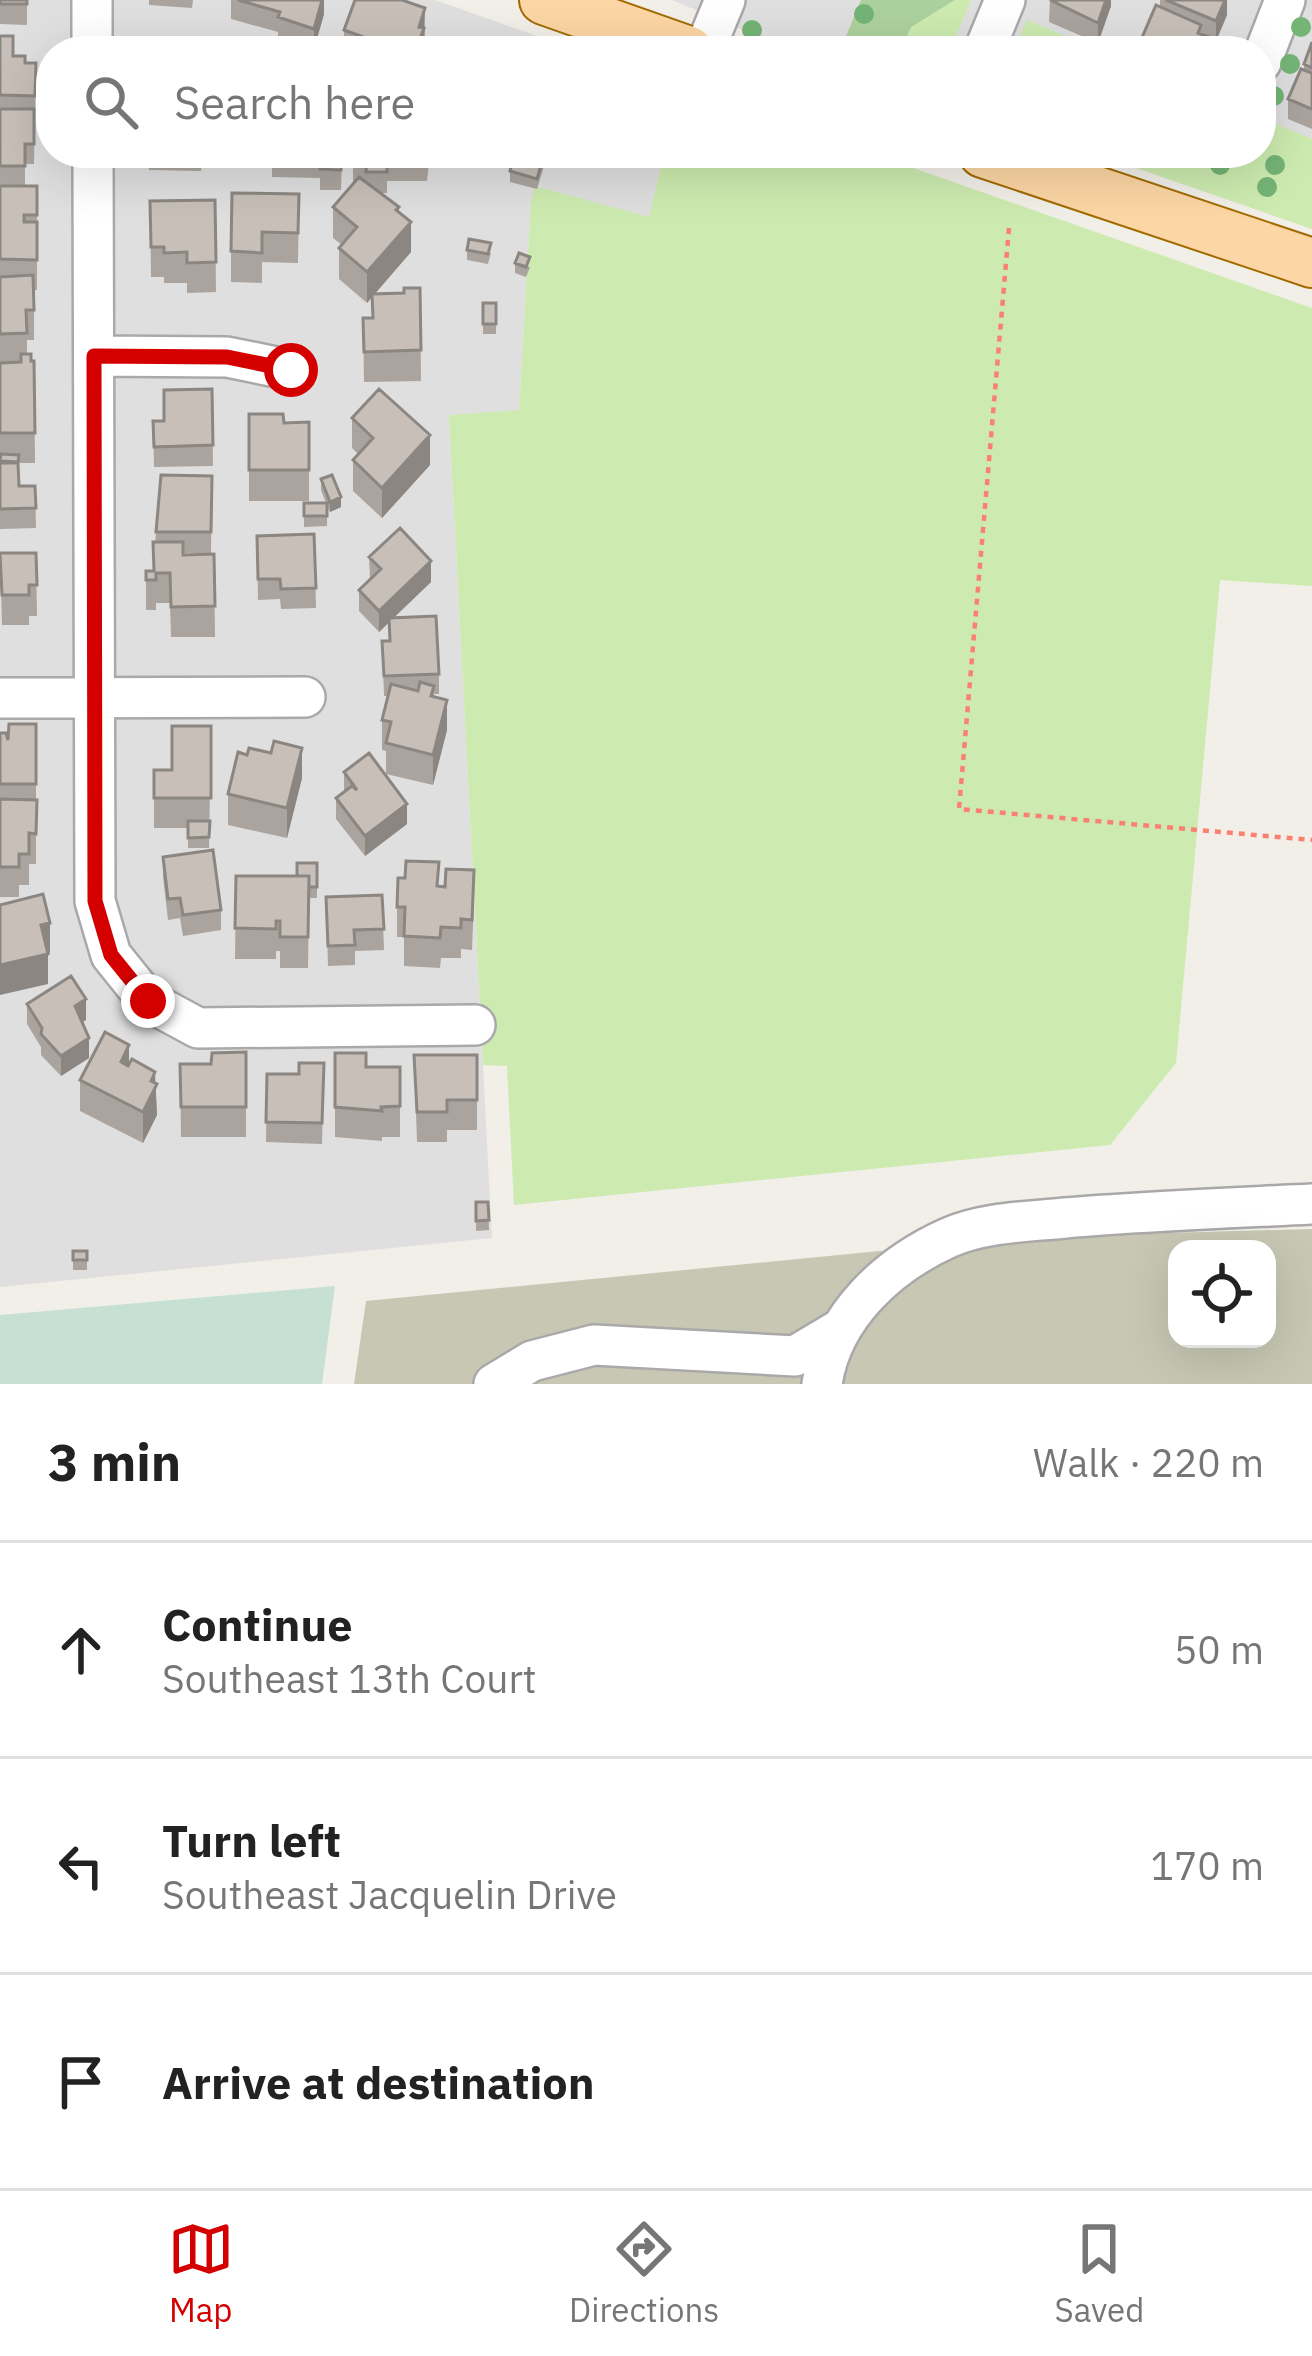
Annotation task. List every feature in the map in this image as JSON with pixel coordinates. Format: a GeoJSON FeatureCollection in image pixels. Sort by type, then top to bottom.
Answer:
{"type":"FeatureCollection","features":[{"type":"Feature","properties":{"kind":"main road"},"geometry":{"type":"LineString","coordinates":[[544,0],[646,36]]}},
{"type":"Feature","properties":{"kind":"main road"},"geometry":{"type":"LineString","coordinates":[[1028,168],[1312,263]]}},
{"type":"Feature","properties":{"kind":"street"},"geometry":{"type":"LineString","coordinates":[[92,0],[92,36]]}},
{"type":"Feature","properties":{"kind":"street"},"geometry":{"type":"LineString","coordinates":[[710,36],[725,0]]}},
{"type":"Feature","properties":{"kind":"street"},"geometry":{"type":"LineString","coordinates":[[990,36],[1005,0]]}},
{"type":"Feature","properties":{"kind":"street"},"geometry":{"type":"LineString","coordinates":[[1271,36],[1285,0]]}},
{"type":"Feature","properties":{"kind":"street"},"geometry":{"type":"LineString","coordinates":[[93,168],[95,901],[111,955],[148,1001],[198,1028],[476,1024]]}},
{"type":"Feature","properties":{"kind":"street"},"geometry":{"type":"LineString","coordinates":[[94,356],[227,357],[291,370]]}},
{"type":"Feature","properties":{"kind":"street"},"geometry":{"type":"LineString","coordinates":[[0,698],[305,697]]}},
{"type":"Feature","properties":{"kind":"street"},"geometry":{"type":"LineString","coordinates":[[823,1384],[825,1363],[842,1328],[883,1276],[950,1237],[999,1224],[1312,1204]]}},
{"type":"Feature","properties":{"kind":"street"},"geometry":{"type":"LineString","coordinates":[[494,1384],[532,1361],[594,1345],[794,1357],[842,1328]]}},
{"type":"Feature","properties":{"kind":"street"},"geometry":{"type":"LineString","coordinates":[[766,1357],[788,1365],[810,1384]]}},
{"type":"Feature","properties":{"kind":"path"},"geometry":{"type":"LineString","coordinates":[[1009,228],[958,809],[1312,839]]}},
{"type":"Feature","properties":{"kind":"shaded area"},"geometry":{"type":"Polygon","coordinates":[[[0,0],[435,0],[537,36],[36,36],[36,168],[661,168],[649,218],[535,187],[519,411],[449,415],[492,1238],[0,1287],[0,0]]]}},
{"type":"Feature","properties":{"kind":"shaded area"},"geometry":{"type":"Polygon","coordinates":[[[672,0],[1312,0],[1312,229],[1136,168],[1276,168],[1276,36],[757,36],[672,0]]]}},
{"type":"Feature","properties":{"kind":"shaded area"},"geometry":{"type":"Polygon","coordinates":[[[1312,1229],[1312,1384],[354,1384],[366,1301],[1024,1237],[1312,1229]]]}},
{"type":"Feature","properties":{"kind":"shaded area"},"geometry":{"type":"Polygon","coordinates":[[[335,1286],[322,1384],[0,1384],[0,1315],[335,1286]]]}},
{"type":"Feature","properties":{"kind":"green space"},"geometry":{"type":"Polygon","coordinates":[[[861,0],[955,0],[911,27],[907,36],[846,36],[861,0]]]}},
{"type":"Feature","properties":{"kind":"green space"},"geometry":{"type":"Polygon","coordinates":[[[955,0],[971,0],[956,36],[906,36],[910,27],[955,0]]]}},
{"type":"Feature","properties":{"kind":"green space"},"geometry":{"type":"Polygon","coordinates":[[[1027,20],[1066,36],[1020,36],[1027,20]]]}},
{"type":"Feature","properties":{"kind":"green space"},"geometry":{"type":"Polygon","coordinates":[[[1276,124],[1312,139],[1312,229],[1136,168],[1276,168],[1276,124]]]}},
{"type":"Feature","properties":{"kind":"green space"},"geometry":{"type":"Polygon","coordinates":[[[660,168],[914,168],[1312,308],[1312,586],[1220,580],[1176,1063],[1110,1145],[514,1205],[507,1066],[483,1065],[449,415],[519,410],[535,186],[649,217],[660,168]]]}},
{"type":"Feature","properties":{"kind":"building"},"geometry":{"type":"Polygon","coordinates":[[[0,0],[27,0],[27,4],[0,4],[0,0]]]}},
{"type":"Feature","properties":{"kind":"building"},"geometry":{"type":"Polygon","coordinates":[[[238,0],[322,0],[314,29],[278,17],[280,12],[238,0]]]}},
{"type":"Feature","properties":{"kind":"building"},"geometry":{"type":"Polygon","coordinates":[[[355,0],[402,0],[425,8],[421,36],[360,36],[344,30],[355,0]]]}},
{"type":"Feature","properties":{"kind":"building"},"geometry":{"type":"Polygon","coordinates":[[[1050,0],[1106,0],[1098,23],[1050,0]]]}},
{"type":"Feature","properties":{"kind":"building"},"geometry":{"type":"Polygon","coordinates":[[[1166,0],[1225,0],[1216,21],[1166,0]]]}},
{"type":"Feature","properties":{"kind":"building"},"geometry":{"type":"Polygon","coordinates":[[[1156,5],[1201,25],[1198,33],[1206,36],[1143,36],[1156,5]]]}},
{"type":"Feature","properties":{"kind":"building"},"geometry":{"type":"Polygon","coordinates":[[[0,36],[13,36],[13,56],[36,63],[35,96],[0,95],[0,36]]]}},
{"type":"Feature","properties":{"kind":"building"},"geometry":{"type":"Polygon","coordinates":[[[1312,42],[1312,68],[1304,64],[1312,42]]]}},
{"type":"Feature","properties":{"kind":"building"},"geometry":{"type":"Polygon","coordinates":[[[1301,69],[1312,73],[1312,109],[1288,99],[1301,69]]]}},
{"type":"Feature","properties":{"kind":"building"},"geometry":{"type":"Polygon","coordinates":[[[0,109],[34,109],[34,144],[25,144],[25,166],[0,166],[0,109]]]}},
{"type":"Feature","properties":{"kind":"building"},"geometry":{"type":"Polygon","coordinates":[[[511,168],[540,168],[537,179],[511,168]]]}},
{"type":"Feature","properties":{"kind":"building"},"geometry":{"type":"Polygon","coordinates":[[[359,177],[411,222],[367,272],[339,248],[357,227],[333,207],[359,177]]]}},
{"type":"Feature","properties":{"kind":"building"},"geometry":{"type":"Polygon","coordinates":[[[0,186],[37,186],[37,215],[24,215],[24,222],[37,222],[37,260],[0,259],[0,186]]]}},
{"type":"Feature","properties":{"kind":"building"},"geometry":{"type":"Polygon","coordinates":[[[232,193],[299,194],[298,233],[262,232],[262,253],[231,251],[232,193]]]}},
{"type":"Feature","properties":{"kind":"building"},"geometry":{"type":"Polygon","coordinates":[[[215,200],[216,262],[187,263],[187,252],[164,253],[164,247],[151,247],[150,201],[215,200]]]}},
{"type":"Feature","properties":{"kind":"building"},"geometry":{"type":"Polygon","coordinates":[[[469,239],[491,243],[488,254],[467,250],[469,239]]]}},
{"type":"Feature","properties":{"kind":"building"},"geometry":{"type":"Polygon","coordinates":[[[519,253],[530,257],[526,267],[515,263],[519,253]]]}},
{"type":"Feature","properties":{"kind":"building"},"geometry":{"type":"Polygon","coordinates":[[[33,275],[34,310],[26,310],[27,333],[0,334],[0,277],[33,275]]]}},
{"type":"Feature","properties":{"kind":"building"},"geometry":{"type":"Polygon","coordinates":[[[404,288],[420,288],[421,350],[364,352],[363,318],[373,318],[372,294],[404,293],[404,288]]]}},
{"type":"Feature","properties":{"kind":"building"},"geometry":{"type":"Polygon","coordinates":[[[483,303],[496,303],[496,324],[483,324],[483,303]]]}},
{"type":"Feature","properties":{"kind":"building"},"geometry":{"type":"Polygon","coordinates":[[[21,354],[31,354],[34,361],[35,433],[0,433],[0,363],[21,362],[21,354]]]}},
{"type":"Feature","properties":{"kind":"building"},"geometry":{"type":"Polygon","coordinates":[[[212,389],[213,445],[154,447],[153,421],[164,421],[164,390],[212,389]]]}},
{"type":"Feature","properties":{"kind":"building"},"geometry":{"type":"Polygon","coordinates":[[[379,389],[430,435],[382,488],[353,460],[373,438],[352,418],[379,389]]]}},
{"type":"Feature","properties":{"kind":"building"},"geometry":{"type":"Polygon","coordinates":[[[249,414],[283,414],[284,423],[309,422],[309,470],[249,470],[249,414]]]}},
{"type":"Feature","properties":{"kind":"building"},"geometry":{"type":"Polygon","coordinates":[[[1,454],[19,455],[18,462],[0,461],[1,454]]]}},
{"type":"Feature","properties":{"kind":"building"},"geometry":{"type":"Polygon","coordinates":[[[0,463],[18,463],[19,486],[35,486],[36,508],[0,509],[0,463]]]}},
{"type":"Feature","properties":{"kind":"building"},"geometry":{"type":"Polygon","coordinates":[[[161,475],[212,476],[211,532],[156,532],[161,475]]]}},
{"type":"Feature","properties":{"kind":"building"},"geometry":{"type":"Polygon","coordinates":[[[332,475],[341,497],[330,502],[321,479],[332,475]]]}},
{"type":"Feature","properties":{"kind":"building"},"geometry":{"type":"Polygon","coordinates":[[[304,503],[327,503],[327,516],[304,516],[304,503]]]}},
{"type":"Feature","properties":{"kind":"building"},"geometry":{"type":"Polygon","coordinates":[[[400,528],[431,561],[379,611],[359,590],[381,569],[369,557],[400,528]]]}},
{"type":"Feature","properties":{"kind":"building"},"geometry":{"type":"Polygon","coordinates":[[[314,534],[316,588],[281,589],[280,579],[258,579],[257,536],[314,534]]]}},
{"type":"Feature","properties":{"kind":"building"},"geometry":{"type":"Polygon","coordinates":[[[153,542],[183,542],[183,555],[214,554],[215,606],[171,607],[170,573],[156,573],[156,580],[146,580],[146,571],[154,571],[153,542]]]}},
{"type":"Feature","properties":{"kind":"building"},"geometry":{"type":"Polygon","coordinates":[[[0,553],[36,553],[37,585],[29,585],[29,595],[2,595],[0,553]]]}},
{"type":"Feature","properties":{"kind":"building"},"geometry":{"type":"Polygon","coordinates":[[[436,616],[439,674],[384,676],[382,641],[390,641],[389,618],[436,616]]]}},
{"type":"Feature","properties":{"kind":"building"},"geometry":{"type":"Polygon","coordinates":[[[420,682],[434,686],[431,696],[447,700],[433,755],[386,743],[391,722],[382,720],[391,684],[418,691],[420,682]]]}},
{"type":"Feature","properties":{"kind":"building"},"geometry":{"type":"Polygon","coordinates":[[[9,724],[36,724],[36,784],[0,784],[0,733],[6,733],[8,740],[9,724]]]}},
{"type":"Feature","properties":{"kind":"building"},"geometry":{"type":"Polygon","coordinates":[[[172,726],[211,726],[211,798],[154,798],[154,770],[172,770],[172,726]]]}},
{"type":"Feature","properties":{"kind":"building"},"geometry":{"type":"Polygon","coordinates":[[[274,741],[302,748],[287,808],[228,794],[238,752],[247,755],[249,748],[271,753],[274,741]]]}},
{"type":"Feature","properties":{"kind":"building"},"geometry":{"type":"Polygon","coordinates":[[[369,753],[407,804],[365,836],[336,798],[352,786],[357,790],[344,772],[369,753]]]}},
{"type":"Feature","properties":{"kind":"building"},"geometry":{"type":"Polygon","coordinates":[[[0,799],[37,800],[36,834],[29,833],[29,854],[19,854],[19,867],[0,867],[0,799]]]}},
{"type":"Feature","properties":{"kind":"building"},"geometry":{"type":"Polygon","coordinates":[[[188,821],[210,821],[209,837],[188,838],[188,821]]]}},
{"type":"Feature","properties":{"kind":"building"},"geometry":{"type":"Polygon","coordinates":[[[213,850],[221,910],[183,915],[180,898],[168,899],[163,857],[213,850]]]}},
{"type":"Feature","properties":{"kind":"building"},"geometry":{"type":"Polygon","coordinates":[[[406,861],[439,862],[437,886],[445,887],[446,869],[474,870],[472,920],[461,919],[461,928],[441,927],[440,938],[404,936],[405,907],[397,907],[398,878],[405,878],[406,861]]]}},
{"type":"Feature","properties":{"kind":"building"},"geometry":{"type":"Polygon","coordinates":[[[297,863],[317,863],[317,887],[309,887],[309,876],[297,876],[297,863]]]}},
{"type":"Feature","properties":{"kind":"building"},"geometry":{"type":"Polygon","coordinates":[[[236,876],[309,876],[308,937],[280,937],[280,921],[276,929],[235,928],[236,876]]]}},
{"type":"Feature","properties":{"kind":"building"},"geometry":{"type":"Polygon","coordinates":[[[43,894],[50,923],[41,925],[48,954],[0,965],[0,905],[43,894]]]}},
{"type":"Feature","properties":{"kind":"building"},"geometry":{"type":"Polygon","coordinates":[[[382,895],[384,929],[354,930],[355,945],[328,946],[326,897],[382,895]]]}},
{"type":"Feature","properties":{"kind":"building"},"geometry":{"type":"Polygon","coordinates":[[[71,976],[86,999],[75,1006],[89,1038],[61,1056],[41,1034],[27,1004],[71,976]]]}},
{"type":"Feature","properties":{"kind":"building"},"geometry":{"type":"Polygon","coordinates":[[[105,1032],[129,1045],[121,1062],[128,1066],[132,1059],[155,1072],[151,1081],[157,1084],[143,1112],[80,1080],[105,1032]]]}},
{"type":"Feature","properties":{"kind":"building"},"geometry":{"type":"Polygon","coordinates":[[[246,1052],[246,1107],[181,1107],[180,1064],[211,1064],[212,1053],[246,1052]]]}},
{"type":"Feature","properties":{"kind":"building"},"geometry":{"type":"Polygon","coordinates":[[[335,1053],[366,1053],[366,1067],[400,1067],[400,1106],[381,1107],[382,1111],[335,1107],[335,1053]]]}},
{"type":"Feature","properties":{"kind":"building"},"geometry":{"type":"Polygon","coordinates":[[[414,1055],[477,1055],[477,1100],[447,1100],[447,1112],[417,1112],[414,1055]]]}},
{"type":"Feature","properties":{"kind":"building"},"geometry":{"type":"Polygon","coordinates":[[[299,1063],[324,1063],[322,1123],[266,1122],[267,1074],[299,1074],[299,1063]]]}},
{"type":"Feature","properties":{"kind":"building"},"geometry":{"type":"Polygon","coordinates":[[[476,1202],[488,1202],[489,1220],[476,1221],[476,1202]]]}},
{"type":"Feature","properties":{"kind":"building"},"geometry":{"type":"Polygon","coordinates":[[[73,1251],[87,1251],[87,1260],[73,1260],[73,1251]]]}},
{"type":"Feature","properties":{"kind":"route"},"geometry":{"type":"LineString","coordinates":[[148,1001],[111,955],[95,901],[94,356],[227,357],[291,370]]}}]}
